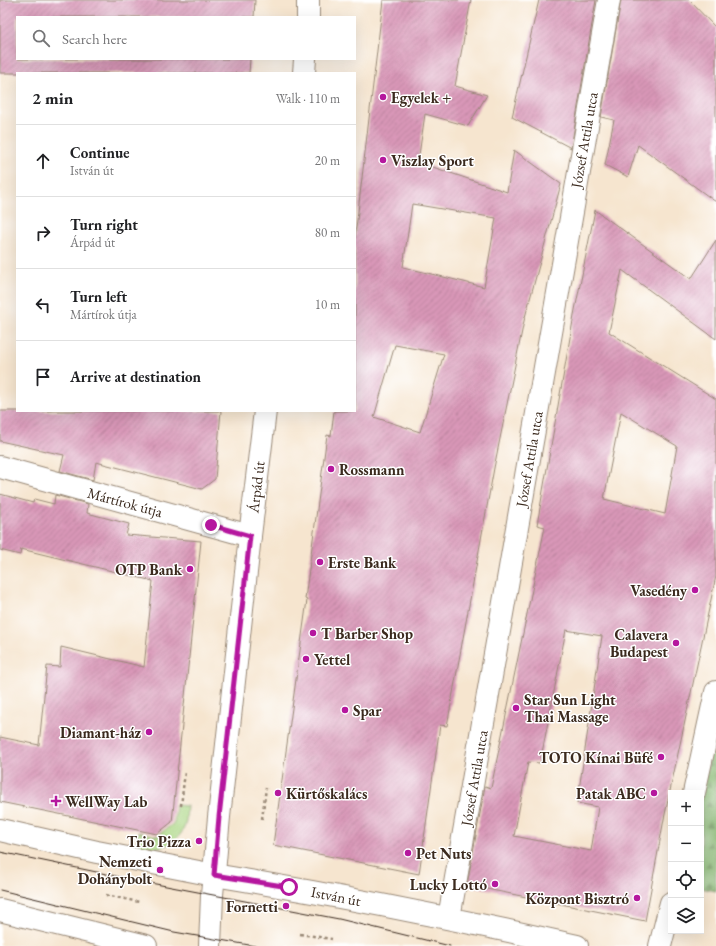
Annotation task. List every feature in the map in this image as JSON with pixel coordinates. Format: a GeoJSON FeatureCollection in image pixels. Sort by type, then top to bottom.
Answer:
{"type":"FeatureCollection","features":[{"type":"Feature","properties":{"kind":"street"},"geometry":{"type":"LineString","coordinates":[[308,0],[308,16]]}},
{"type":"Feature","properties":{"kind":"street","name":"József Attila utca"},"geometry":{"type":"LineString","coordinates":[[450,918],[608,0]]}},
{"type":"Feature","properties":{"kind":"street"},"geometry":{"type":"LineString","coordinates":[[304,72],[305,60]]}},
{"type":"Feature","properties":{"kind":"street","name":"Árpád út"},"geometry":{"type":"LineString","coordinates":[[210,946],[219,817],[265,412]]}},
{"type":"Feature","properties":{"kind":"street","name":"Mártírok útja"},"geometry":{"type":"LineString","coordinates":[[0,467],[250,536]]}},
{"type":"Feature","properties":{"kind":"street"},"geometry":{"type":"LineString","coordinates":[[695,790],[716,692]]}},
{"type":"Feature","properties":{"kind":"street","name":"István út"},"geometry":{"type":"LineString","coordinates":[[0,830],[97,852],[450,918],[577,946]]}},
{"type":"Feature","properties":{"kind":"street"},"geometry":{"type":"LineString","coordinates":[[0,910],[146,946]]}},
{"type":"Feature","properties":{"kind":"street"},"geometry":{"type":"LineString","coordinates":[[660,946],[668,915]]}},
{"type":"Feature","properties":{"kind":"path"},"geometry":{"type":"LineString","coordinates":[[181,806],[185,772]]}},
{"type":"Feature","properties":{"kind":"path"},"geometry":{"type":"LineString","coordinates":[[262,820],[266,788]]}},
{"type":"Feature","properties":{"kind":"path"},"geometry":{"type":"LineString","coordinates":[[106,895],[139,902]]}},
{"type":"Feature","properties":{"kind":"path"},"geometry":{"type":"LineString","coordinates":[[300,934],[332,939]]}},
{"type":"Feature","properties":{"kind":"green space"},"geometry":{"type":"Polygon","coordinates":[[[711,750],[716,751],[716,891],[704,889],[704,790],[703,790],[711,750]]]}},
{"type":"Feature","properties":{"kind":"green space"},"geometry":{"type":"Polygon","coordinates":[[[176,805],[187,806],[185,825],[180,835],[176,839],[167,845],[157,848],[136,845],[138,832],[157,836],[174,823],[176,805]]]}},
{"type":"Feature","properties":{"kind":"building"},"geometry":{"type":"Polygon","coordinates":[[[0,0],[255,0],[254,16],[16,16],[16,60],[250,60],[249,72],[0,73],[0,0]]]}},
{"type":"Feature","properties":{"kind":"building"},"geometry":{"type":"Polygon","coordinates":[[[383,0],[471,0],[455,86],[487,95],[468,126],[425,114],[418,162],[507,192],[514,150],[561,184],[524,321],[494,468],[447,726],[440,725],[419,874],[273,845],[307,600],[305,599],[327,435],[331,436],[334,412],[356,412],[356,229],[383,0]],[[412,204],[403,267],[484,287],[496,218],[412,204]],[[395,345],[374,417],[420,432],[444,354],[395,345]]]}},
{"type":"Feature","properties":{"kind":"building"},"geometry":{"type":"Polygon","coordinates":[[[539,0],[596,0],[571,148],[512,117],[539,0]]]}},
{"type":"Feature","properties":{"kind":"building"},"geometry":{"type":"Polygon","coordinates":[[[621,0],[689,0],[716,28],[716,202],[638,145],[628,177],[605,165],[614,120],[601,117],[621,0]]]}},
{"type":"Feature","properties":{"kind":"building"},"geometry":{"type":"Polygon","coordinates":[[[595,210],[691,279],[716,240],[716,339],[622,270],[609,332],[716,399],[716,576],[670,790],[668,790],[668,800],[645,921],[467,885],[485,786],[491,788],[545,527],[537,525],[574,315],[595,210]],[[621,412],[604,499],[665,514],[677,446],[621,412]],[[566,630],[540,763],[528,762],[514,836],[591,851],[598,807],[577,803],[602,636],[566,630]]]}},
{"type":"Feature","properties":{"kind":"building"},"geometry":{"type":"Polygon","coordinates":[[[0,411],[221,412],[215,479],[202,489],[96,462],[93,480],[60,471],[64,455],[0,441],[0,411]]]}},
{"type":"Feature","properties":{"kind":"building"},"geometry":{"type":"Polygon","coordinates":[[[0,494],[33,503],[34,499],[54,504],[55,495],[88,504],[87,513],[129,524],[126,535],[201,541],[172,822],[157,834],[0,802],[0,737],[39,745],[47,666],[60,667],[61,647],[144,667],[153,581],[21,549],[20,555],[0,550],[0,494]]]}},
{"type":"Feature","properties":{"kind":"tram line"},"geometry":{"type":"LineString","coordinates":[[0,852],[140,881],[339,919],[450,946]]}},
{"type":"Feature","properties":{"kind":"tram line"},"geometry":{"type":"LineString","coordinates":[[0,890],[174,932],[255,946]]}},
{"type":"Feature","properties":{"kind":"place","name":"Egyelek +"},"geometry":{"type":"Point","coordinates":[383,97]}},
{"type":"Feature","properties":{"kind":"place","name":"Viszlay Sport"},"geometry":{"type":"Point","coordinates":[383,160]}},
{"type":"Feature","properties":{"kind":"place","name":"Rossmann"},"geometry":{"type":"Point","coordinates":[331,469]}},
{"type":"Feature","properties":{"kind":"place","name":"Erste Bank"},"geometry":{"type":"Point","coordinates":[320,562]}},
{"type":"Feature","properties":{"kind":"place","name":"OTP Bank"},"geometry":{"type":"Point","coordinates":[190,569]}},
{"type":"Feature","properties":{"kind":"place","name":"Vasedény"},"geometry":{"type":"Point","coordinates":[695,590]}},
{"type":"Feature","properties":{"kind":"place","name":"T Barber Shop"},"geometry":{"type":"Point","coordinates":[313,633]}},
{"type":"Feature","properties":{"kind":"place","name":"Calavera Budapest"},"geometry":{"type":"Point","coordinates":[676,643]}},
{"type":"Feature","properties":{"kind":"place","name":"Yettel"},"geometry":{"type":"Point","coordinates":[306,659]}},
{"type":"Feature","properties":{"kind":"place","name":"Star Sun Light Thai Massage"},"geometry":{"type":"Point","coordinates":[516,708]}},
{"type":"Feature","properties":{"kind":"place","name":"Spar"},"geometry":{"type":"Point","coordinates":[345,710]}},
{"type":"Feature","properties":{"kind":"place","name":"Diamant-ház"},"geometry":{"type":"Point","coordinates":[149,732]}},
{"type":"Feature","properties":{"kind":"place","name":"TOTO Kínai Büfé"},"geometry":{"type":"Point","coordinates":[661,757]}},
{"type":"Feature","properties":{"kind":"place","name":"Kürtőskalács"},"geometry":{"type":"Point","coordinates":[278,793]}},
{"type":"Feature","properties":{"kind":"place","name":"Patak ABC"},"geometry":{"type":"Point","coordinates":[654,793]}},
{"type":"Feature","properties":{"kind":"place","name":"WellWay Lab"},"geometry":{"type":"Point","coordinates":[56,801]}},
{"type":"Feature","properties":{"kind":"place","name":"Trio Pizza"},"geometry":{"type":"Point","coordinates":[199,841]}},
{"type":"Feature","properties":{"kind":"place","name":"Pet Nuts"},"geometry":{"type":"Point","coordinates":[408,853]}},
{"type":"Feature","properties":{"kind":"place","name":"Nemzeti Dohánybolt"},"geometry":{"type":"Point","coordinates":[160,870]}},
{"type":"Feature","properties":{"kind":"place","name":"Lucky Lottó"},"geometry":{"type":"Point","coordinates":[495,884]}},
{"type":"Feature","properties":{"kind":"place","name":"Központ Bisztró"},"geometry":{"type":"Point","coordinates":[637,898]}},
{"type":"Feature","properties":{"kind":"place","name":"Fornetti"},"geometry":{"type":"Point","coordinates":[286,906]}},
{"type":"Feature","properties":{"kind":"route"},"geometry":{"type":"LineString","coordinates":[[211,525],[250,536],[214,875],[289,887]]}}]}
